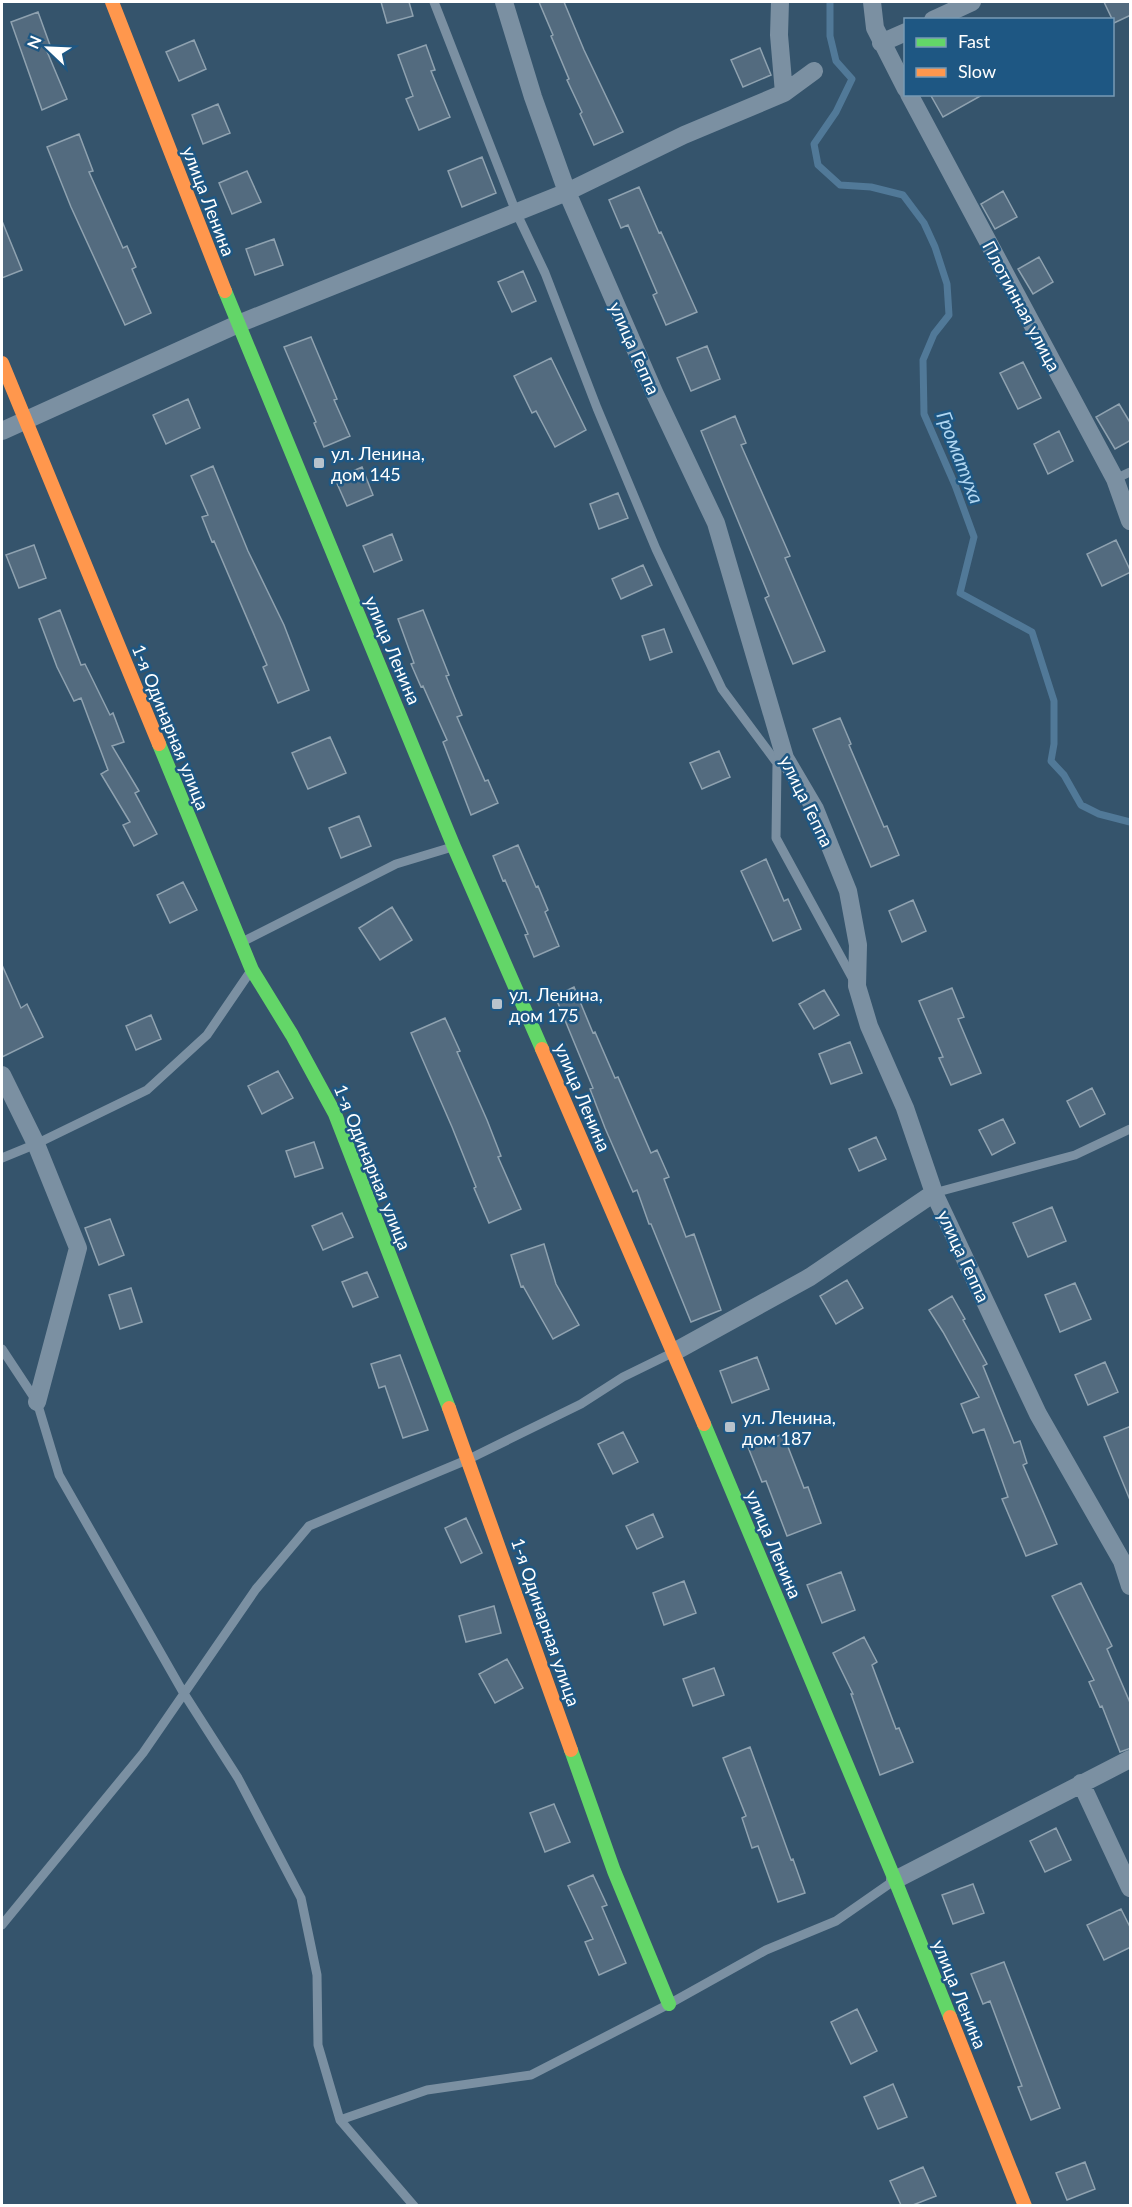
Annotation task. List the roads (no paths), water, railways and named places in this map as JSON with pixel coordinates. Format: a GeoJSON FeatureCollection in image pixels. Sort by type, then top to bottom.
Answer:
{"type":"FeatureCollection","features":[{"type":"Feature","properties":{"kind":"main road","name":"улица Ленина"},"geometry":{"type":"LineString","coordinates":[[112,2],[238,324],[454,847],[674,1352],[895,1880],[1025,2205]]}},
{"type":"Feature","properties":{"kind":"main road","name":"1-я Одинарная улица"},"geometry":{"type":"LineString","coordinates":[[2,363],[240,943],[252,970],[292,1035],[335,1114],[469,1460],[614,1870],[669,2004]]}},
{"type":"Feature","properties":{"kind":"street","name":"улица Геппа"},"geometry":{"type":"LineString","coordinates":[[504,2],[533,97],[567,192],[654,392],[716,523],[781,761],[815,809],[848,891],[858,945],[857,986],[869,1026],[905,1108],[934,1193],[1038,1414],[1122,1561],[1131,1586]]}},
{"type":"Feature","properties":{"kind":"street"},"geometry":{"type":"LineString","coordinates":[[780,2],[779,35],[784,93]]}},
{"type":"Feature","properties":{"kind":"street"},"geometry":{"type":"LineString","coordinates":[[872,2],[873,20],[881,44],[904,85]]}},
{"type":"Feature","properties":{"kind":"street"},"geometry":{"type":"LineString","coordinates":[[937,18],[972,2]]}},
{"type":"Feature","properties":{"kind":"street"},"geometry":{"type":"LineString","coordinates":[[881,44],[904,33]]}},
{"type":"Feature","properties":{"kind":"street"},"geometry":{"type":"LineString","coordinates":[[2,431],[238,324],[567,192],[684,135],[784,93],[814,71]]}},
{"type":"Feature","properties":{"kind":"street","name":"Плотинная улица"},"geometry":{"type":"LineString","coordinates":[[910,96],[1123,476],[1131,521]]}},
{"type":"Feature","properties":{"kind":"street"},"geometry":{"type":"LineString","coordinates":[[2,1075],[36,1144],[78,1248],[37,1402]]}},
{"type":"Feature","properties":{"kind":"street"},"geometry":{"type":"LineString","coordinates":[[674,1352],[810,1277],[934,1193]]}},
{"type":"Feature","properties":{"kind":"street"},"geometry":{"type":"LineString","coordinates":[[895,1880],[1131,1758]]}},
{"type":"Feature","properties":{"kind":"street"},"geometry":{"type":"LineString","coordinates":[[1081,1783],[1131,1888]]}},
{"type":"Feature","properties":{"kind":"lane"},"geometry":{"type":"LineString","coordinates":[[434,2],[516,212],[545,273],[597,408],[656,549],[722,689],[781,761],[776,838],[857,986]]}},
{"type":"Feature","properties":{"kind":"lane"},"geometry":{"type":"LineString","coordinates":[[240,943],[396,864],[454,847]]}},
{"type":"Feature","properties":{"kind":"lane"},"geometry":{"type":"LineString","coordinates":[[2,1158],[147,1090],[207,1035],[252,970]]}},
{"type":"Feature","properties":{"kind":"lane"},"geometry":{"type":"LineString","coordinates":[[934,1193],[1076,1155],[1131,1129]]}},
{"type":"Feature","properties":{"kind":"lane"},"geometry":{"type":"LineString","coordinates":[[2,1349],[37,1402],[59,1475],[183,1692],[238,1778],[301,1898],[317,1975],[318,2045],[340,2120],[414,2205]]}},
{"type":"Feature","properties":{"kind":"lane"},"geometry":{"type":"LineString","coordinates":[[2,1925],[143,1754],[183,1692],[256,1589],[309,1526],[469,1460],[581,1404],[623,1377],[674,1352]]}},
{"type":"Feature","properties":{"kind":"lane"},"geometry":{"type":"LineString","coordinates":[[340,2120],[427,2090],[531,2075],[669,2004],[766,1950],[836,1921],[895,1880]]}},
{"type":"Feature","properties":{"kind":"waterway","name":"Громатуха"},"geometry":{"type":"LineString","coordinates":[[830,2],[830,36],[836,61],[852,79],[836,112],[814,144],[818,165],[840,185],[871,187],[903,195],[924,223],[935,247],[947,284],[949,315],[934,334],[923,360],[924,414],[955,485],[974,537],[960,593],[1032,632],[1054,701],[1054,744],[1051,761],[1064,775],[1081,805],[1099,814],[1130,822]]}},
{"type":"Feature","properties":{"kind":"place","name":"ул. Ленина, дом 145"},"geometry":{"type":"Point","coordinates":[319,463]}},
{"type":"Feature","properties":{"kind":"place","name":"ул. Ленина, дом 175"},"geometry":{"type":"Point","coordinates":[497,1004]}},
{"type":"Feature","properties":{"kind":"place","name":"ул. Ленина, дом 187"},"geometry":{"type":"Point","coordinates":[730,1427]}}]}
